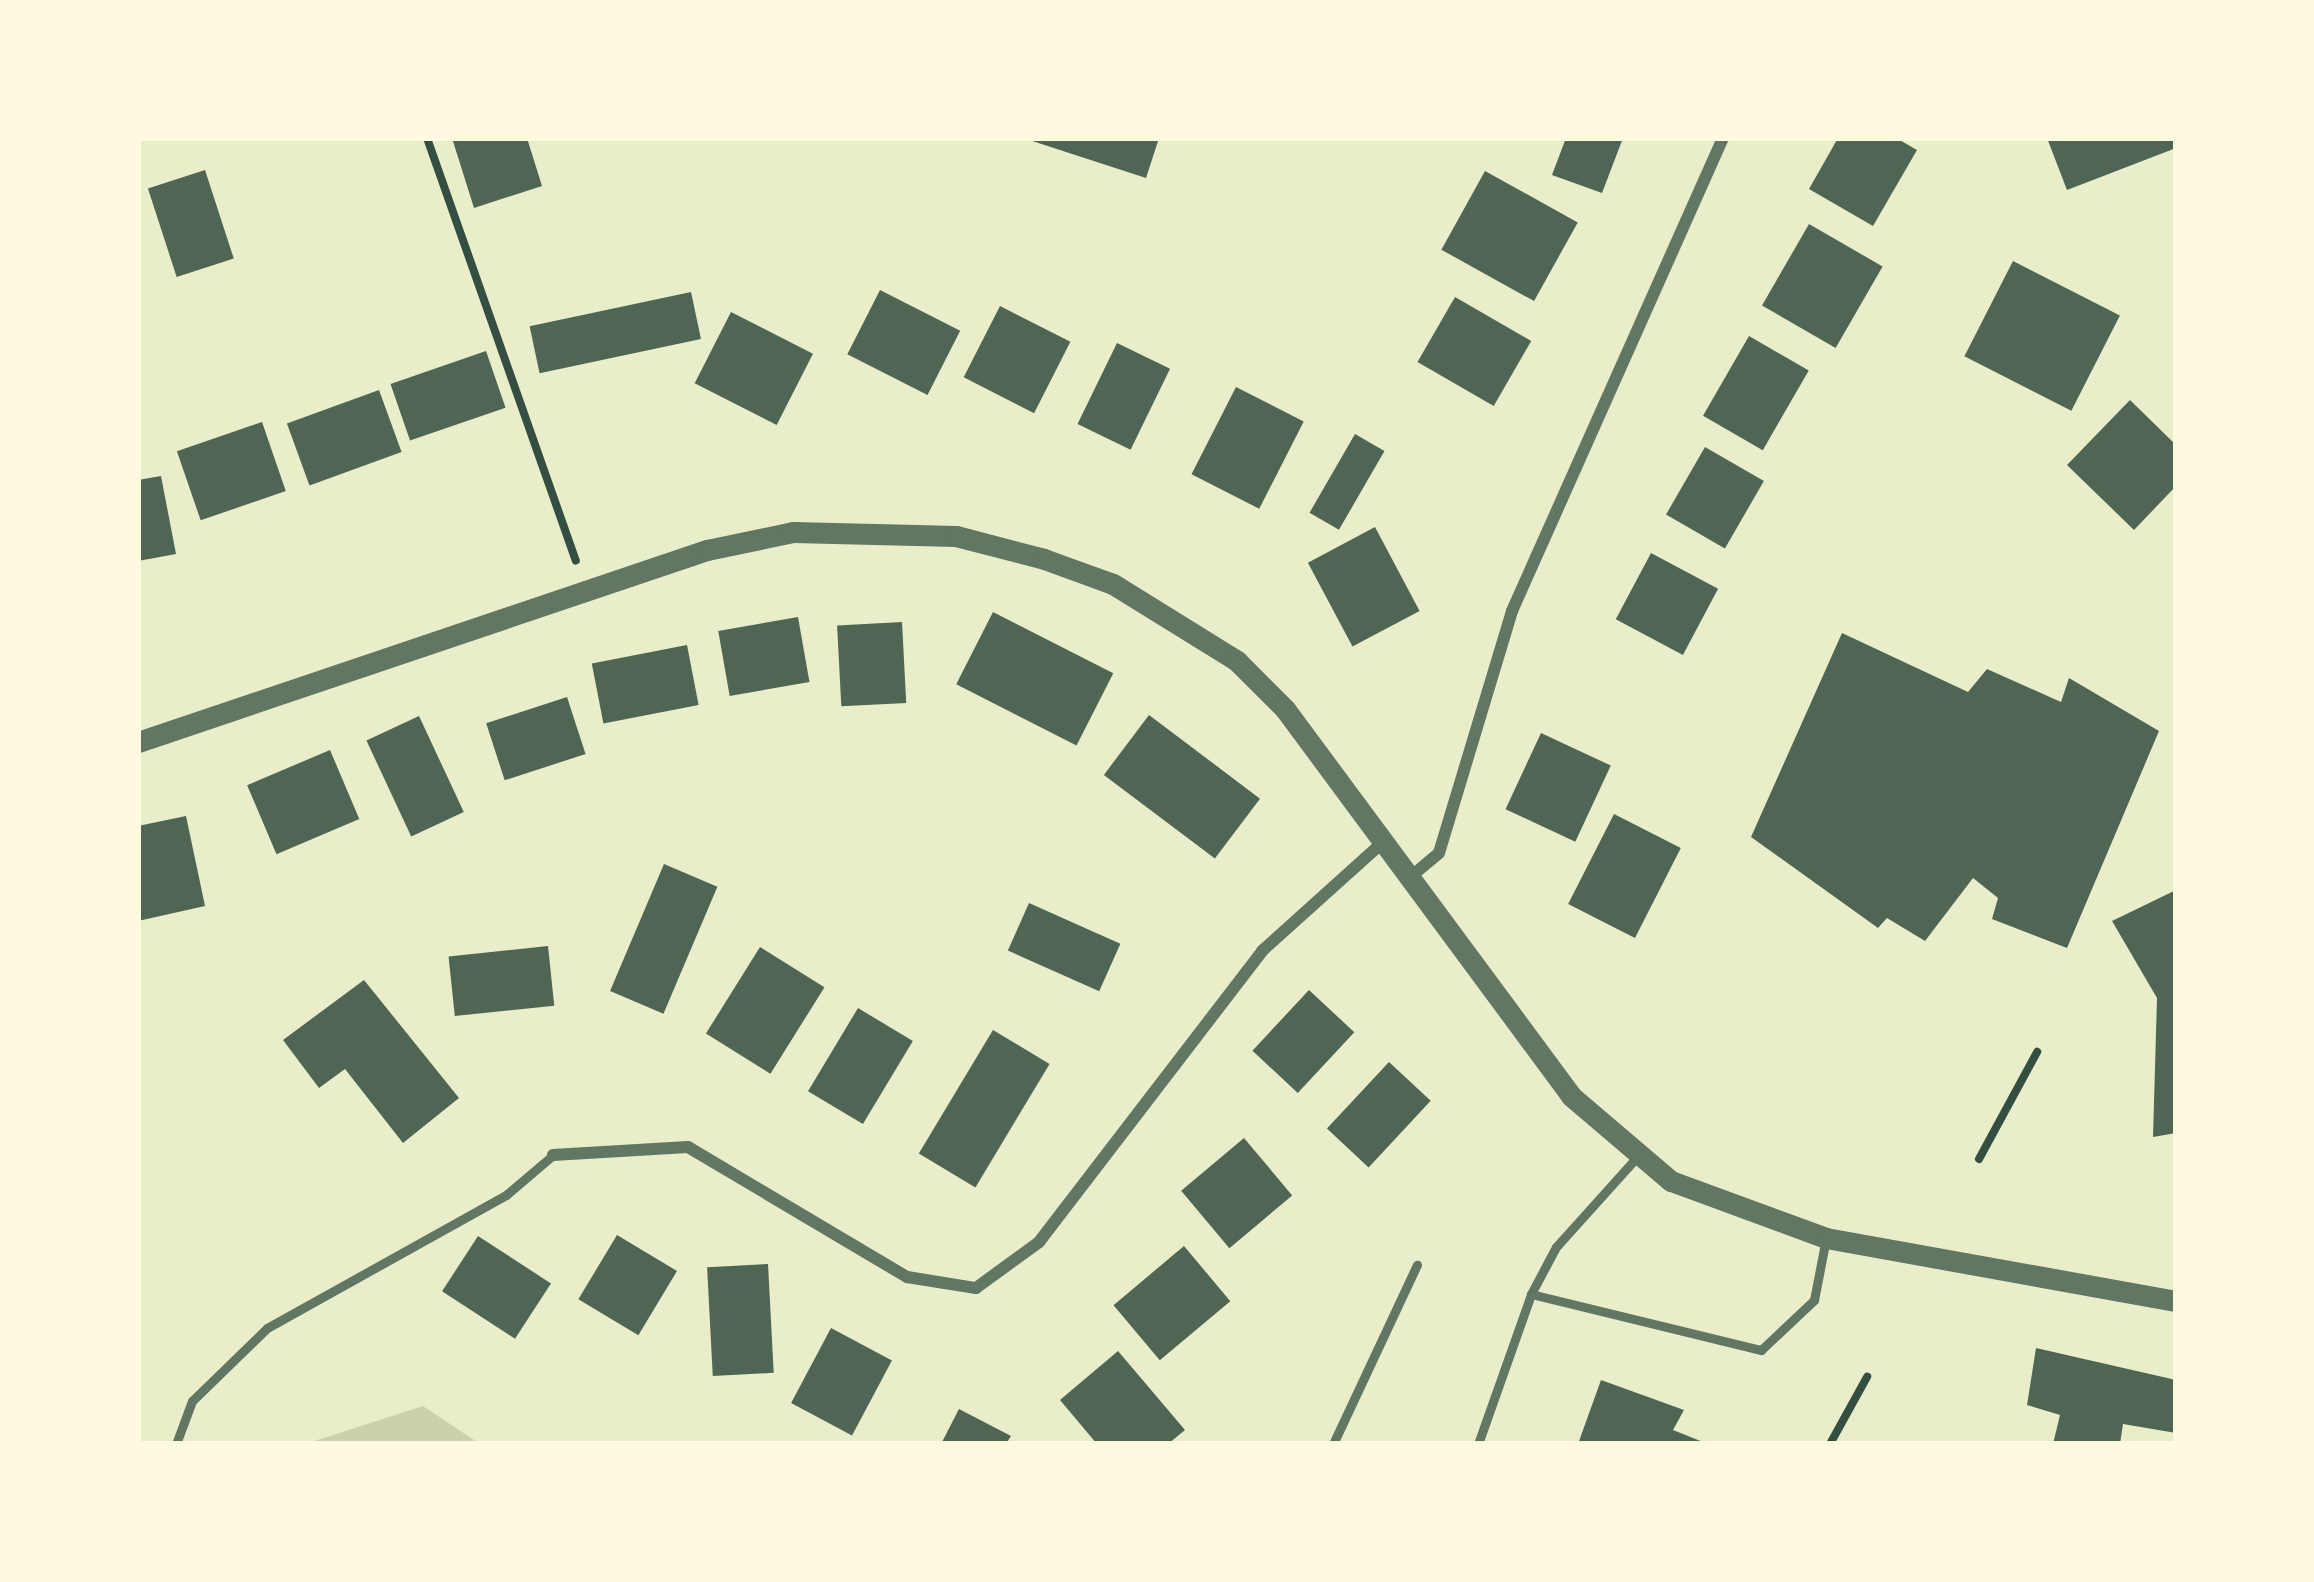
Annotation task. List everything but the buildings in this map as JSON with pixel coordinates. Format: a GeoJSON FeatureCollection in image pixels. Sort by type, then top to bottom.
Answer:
{"type":"FeatureCollection","features":[{"type":"Feature","properties":{"kind":"street"},"geometry":{"type":"LineString","coordinates":[[1408,879],[1439,853],[1512,611],[1723,138]]}},
{"type":"Feature","properties":{"kind":"street"},"geometry":{"type":"LineString","coordinates":[[138,742],[587,590],[794,532],[956,536],[1044,559],[1113,584],[1237,661],[1382,843],[1571,1096],[1637,1156],[1707,1200],[1826,1238],[2176,1301]]}},
{"type":"Feature","properties":{"kind":"street"},"geometry":{"type":"LineString","coordinates":[[553,1155],[688,1147],[907,1277],[976,1288],[1039,1242],[1262,951],[1382,843]]}},
{"type":"Feature","properties":{"kind":"lane"},"geometry":{"type":"LineString","coordinates":[[176,1444],[192,1401],[267,1328],[506,1196],[553,1155]]}},
{"type":"Feature","properties":{"kind":"lane"},"geometry":{"type":"LineString","coordinates":[[1478,1444],[1531,1294],[1556,1247],[1637,1156]]}},
{"type":"Feature","properties":{"kind":"lane"},"geometry":{"type":"LineString","coordinates":[[1531,1294],[1761,1351],[1814,1300],[1826,1238]]}},
{"type":"Feature","properties":{"kind":"lane"},"geometry":{"type":"LineString","coordinates":[[1333,1444],[1417,1265]]}},
{"type":"Feature","properties":{"kind":"path"},"geometry":{"type":"LineString","coordinates":[[427,138],[587,590]]}},
{"type":"Feature","properties":{"kind":"path"},"geometry":{"type":"LineString","coordinates":[[1979,1159],[2037,1052]]}},
{"type":"Feature","properties":{"kind":"path"},"geometry":{"type":"LineString","coordinates":[[1830,1444],[1867,1377]]}},
{"type":"Feature","properties":{"kind":"green space"},"geometry":{"type":"Polygon","coordinates":[[[423,1406],[480,1444],[305,1444],[423,1406]]]}}]}
